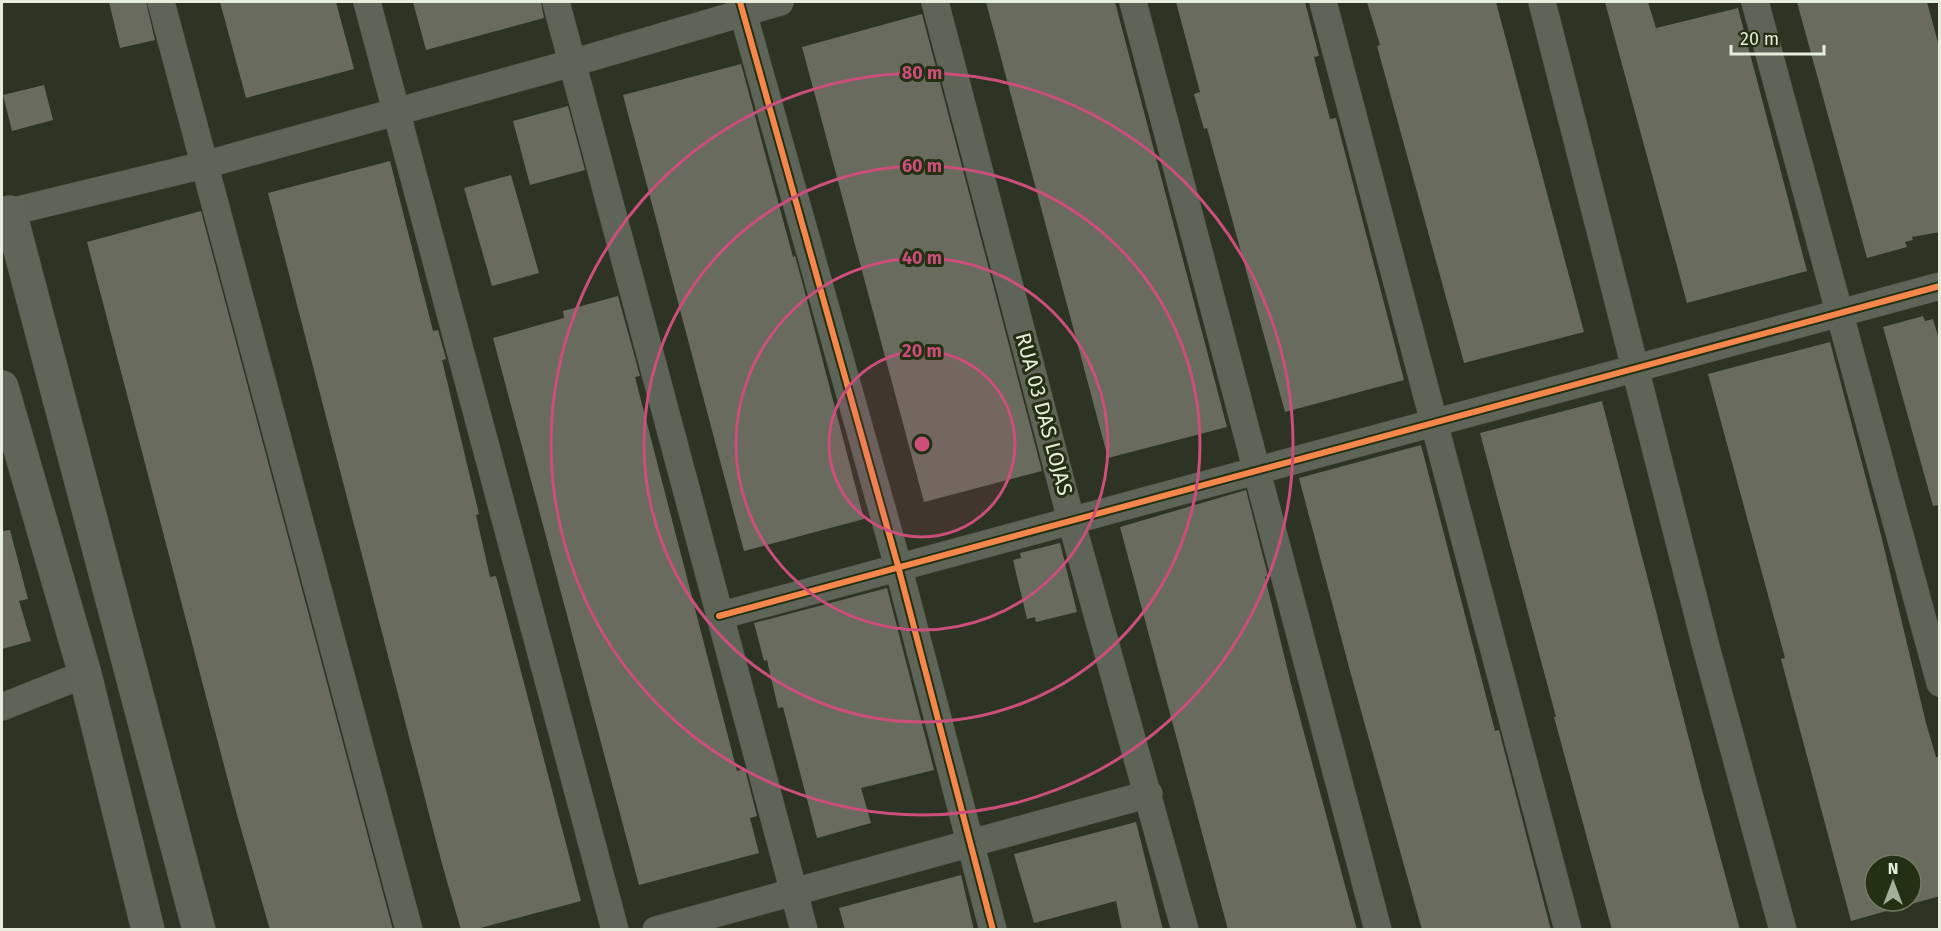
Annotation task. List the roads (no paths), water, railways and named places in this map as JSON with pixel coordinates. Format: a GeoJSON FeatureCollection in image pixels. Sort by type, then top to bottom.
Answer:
{"type":"FeatureCollection","features":[{"type":"Feature","properties":{"kind":"street"},"geometry":{"type":"LineString","coordinates":[[161,2],[409,930]]}},
{"type":"Feature","properties":{"kind":"street"},"geometry":{"type":"LineString","coordinates":[[367,2],[398,111],[615,930]]}},
{"type":"Feature","properties":{"kind":"street"},"geometry":{"type":"LineString","coordinates":[[556,2],[804,930]]}},
{"type":"Feature","properties":{"kind":"street"},"geometry":{"type":"LineString","coordinates":[[199,930],[6,213],[204,165],[572,63],[742,7],[780,2]]}},
{"type":"Feature","properties":{"kind":"street","name":"RUA 03 DAS LOJAS"},"geometry":{"type":"LineString","coordinates":[[935,2],[1071,519],[1185,930]]}},
{"type":"Feature","properties":{"kind":"street"},"geometry":{"type":"LineString","coordinates":[[1132,2],[1259,469],[1378,930]]}},
{"type":"Feature","properties":{"kind":"street"},"geometry":{"type":"LineString","coordinates":[[1323,2],[1568,930]]}},
{"type":"Feature","properties":{"kind":"street"},"geometry":{"type":"LineString","coordinates":[[1542,2],[1706,647],[1783,930]]}},
{"type":"Feature","properties":{"kind":"street"},"geometry":{"type":"LineString","coordinates":[[1755,2],[1940,683]]}},
{"type":"Feature","properties":{"kind":"street"},"geometry":{"type":"LineString","coordinates":[[742,7],[898,566],[993,930]]}},
{"type":"Feature","properties":{"kind":"street"},"geometry":{"type":"LineString","coordinates":[[719,616],[1071,519],[1940,286]]}},
{"type":"Feature","properties":{"kind":"street"},"geometry":{"type":"LineString","coordinates":[[2,387],[85,674],[148,930]]}},
{"type":"Feature","properties":{"kind":"street"},"geometry":{"type":"LineString","coordinates":[[2,707],[85,674]]}},
{"type":"Feature","properties":{"kind":"street"},"geometry":{"type":"LineString","coordinates":[[656,930],[794,890],[1149,794]]}}]}
